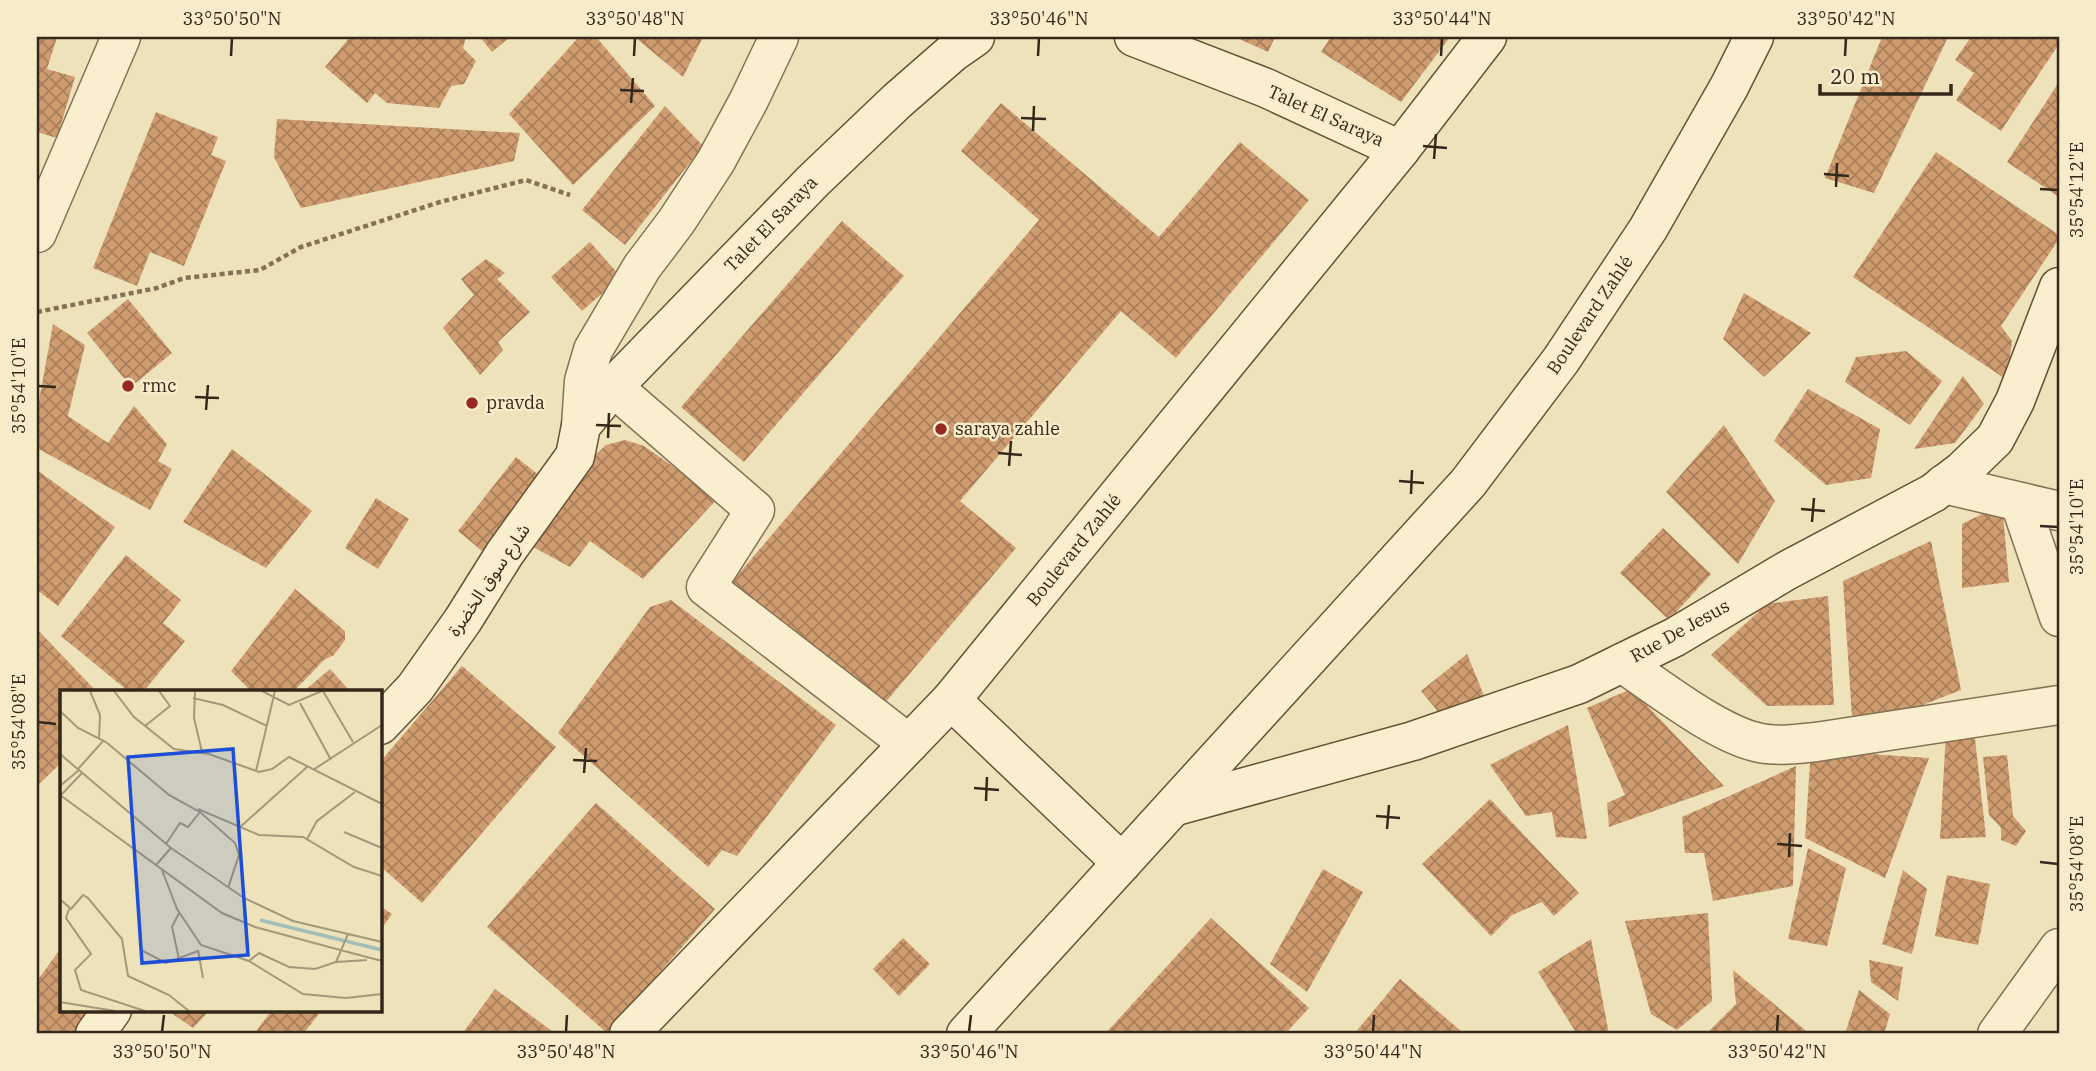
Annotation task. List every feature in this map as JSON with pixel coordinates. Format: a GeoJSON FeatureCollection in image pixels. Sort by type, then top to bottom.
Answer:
{"type":"FeatureCollection","features":[{"type":"Feature","properties":{"kind":"street"},"geometry":{"type":"LineString","coordinates":[[37,233],[121,37]]}},
{"type":"Feature","properties":{"kind":"street"},"geometry":{"type":"LineString","coordinates":[[581,426],[584,381],[593,350],[642,267],[676,222],[716,161],[779,37]]}},
{"type":"Feature","properties":{"kind":"street","name":"Talet El Saraya"},"geometry":{"type":"LineString","coordinates":[[581,426],[613,387],[841,154],[906,93],[975,37]]}},
{"type":"Feature","properties":{"kind":"street","name":"Talet El Saraya"},"geometry":{"type":"LineString","coordinates":[[1134,37],[1266,88],[1400,150]]}},
{"type":"Feature","properties":{"kind":"street","name":"Boulevard Zahlé"},"geometry":{"type":"LineString","coordinates":[[629,1034],[951,700],[1400,150],[1487,37]]}},
{"type":"Feature","properties":{"kind":"street","name":"Boulevard Zahlé"},"geometry":{"type":"LineString","coordinates":[[966,1034],[1468,483],[1561,360],[1648,229],[1729,87],[1754,37]]}},
{"type":"Feature","properties":{"kind":"street","name":"Rue De Jesus"},"geometry":{"type":"LineString","coordinates":[[1176,806],[1413,741],[1579,684],[1675,637],[1786,571],[1933,493],[1963,470],[1994,439],[2015,401],[2059,287]]}},
{"type":"Feature","properties":{"kind":"street"},"geometry":{"type":"LineString","coordinates":[[613,387],[755,510],[706,587],[909,744]]}},
{"type":"Feature","properties":{"kind":"street","name":"شارع سوق الخضرة"},"geometry":{"type":"LineString","coordinates":[[382,723],[415,688],[575,456],[581,426]]}},
{"type":"Feature","properties":{"kind":"street"},"geometry":{"type":"LineString","coordinates":[[1944,484],[2059,511]]}},
{"type":"Feature","properties":{"kind":"street"},"geometry":{"type":"LineString","coordinates":[[2020,503],[2059,617]]}},
{"type":"Feature","properties":{"kind":"street"},"geometry":{"type":"LineString","coordinates":[[1622,663],[1726,731],[1758,743],[1784,745],[1816,742],[2059,705]]}},
{"type":"Feature","properties":{"kind":"street"},"geometry":{"type":"LineString","coordinates":[[951,700],[1122,863]]}},
{"type":"Feature","properties":{"kind":"street"},"geometry":{"type":"LineString","coordinates":[[1997,1034],[2059,948]]}},
{"type":"Feature","properties":{"kind":"street"},"geometry":{"type":"LineString","coordinates":[[95,1034],[111,1012]]}},
{"type":"Feature","properties":{"kind":"path"},"geometry":{"type":"LineString","coordinates":[[37,312],[157,288],[184,278],[260,270],[301,247],[440,202],[526,180],[570,195]]}},
{"type":"Feature","properties":{"kind":"building"},"geometry":{"type":"Polygon","coordinates":[[[37,37],[57,37],[47,69],[75,77],[57,138],[37,132],[37,37]]]}},
{"type":"Feature","properties":{"kind":"building"},"geometry":{"type":"Polygon","coordinates":[[[350,37],[466,37],[463,48],[476,61],[464,84],[451,86],[439,108],[387,103],[375,93],[367,103],[325,67],[350,37]]]}},
{"type":"Feature","properties":{"kind":"building"},"geometry":{"type":"Polygon","coordinates":[[[480,37],[510,37],[492,52],[480,37]]]}},
{"type":"Feature","properties":{"kind":"building"},"geometry":{"type":"Polygon","coordinates":[[[579,37],[596,37],[655,106],[573,185],[509,114],[579,37]]]}},
{"type":"Feature","properties":{"kind":"building"},"geometry":{"type":"Polygon","coordinates":[[[703,37],[683,77],[637,39],[703,37]]]}},
{"type":"Feature","properties":{"kind":"building"},"geometry":{"type":"Polygon","coordinates":[[[1235,37],[1275,37],[1268,52],[1235,37]]]}},
{"type":"Feature","properties":{"kind":"building"},"geometry":{"type":"Polygon","coordinates":[[[1331,37],[1450,37],[1401,102],[1321,52],[1331,37]]]}},
{"type":"Feature","properties":{"kind":"building"},"geometry":{"type":"Polygon","coordinates":[[[1882,37],[1948,37],[1874,193],[1825,178],[1882,37]]]}},
{"type":"Feature","properties":{"kind":"building"},"geometry":{"type":"Polygon","coordinates":[[[1971,37],[2059,37],[2059,44],[2001,131],[1956,100],[1974,73],[1955,60],[1971,37]]]}},
{"type":"Feature","properties":{"kind":"building"},"geometry":{"type":"Polygon","coordinates":[[[2059,82],[2059,197],[2007,162],[2059,82]]]}},
{"type":"Feature","properties":{"kind":"building","name":"saraya zahle"},"geometry":{"type":"Polygon","coordinates":[[[1001,103],[1159,237],[1240,142],[1309,200],[1176,358],[1121,311],[960,501],[1016,548],[879,710],[731,583],[1039,220],[961,151],[1001,103]]]}},
{"type":"Feature","properties":{"kind":"building"},"geometry":{"type":"Polygon","coordinates":[[[665,106],[703,146],[625,245],[582,210],[665,106]]]}},
{"type":"Feature","properties":{"kind":"building"},"geometry":{"type":"Polygon","coordinates":[[[156,112],[218,137],[211,155],[226,161],[184,266],[150,252],[137,286],[93,268],[156,112]]]}},
{"type":"Feature","properties":{"kind":"building"},"geometry":{"type":"Polygon","coordinates":[[[277,119],[520,133],[514,161],[301,208],[274,157],[277,119]]]}},
{"type":"Feature","properties":{"kind":"building"},"geometry":{"type":"Polygon","coordinates":[[[1936,152],[2059,235],[2059,239],[2001,326],[2012,341],[2007,380],[1853,277],[1936,152]]]}},
{"type":"Feature","properties":{"kind":"building"},"geometry":{"type":"Polygon","coordinates":[[[842,221],[904,276],[744,462],[681,407],[842,221]]]}},
{"type":"Feature","properties":{"kind":"building"},"geometry":{"type":"Polygon","coordinates":[[[590,242],[621,277],[582,311],[551,277],[590,242]]]}},
{"type":"Feature","properties":{"kind":"building"},"geometry":{"type":"Polygon","coordinates":[[[486,259],[505,273],[497,279],[530,312],[498,342],[503,350],[480,375],[443,328],[474,295],[461,279],[486,259]]]}},
{"type":"Feature","properties":{"kind":"building"},"geometry":{"type":"Polygon","coordinates":[[[1744,293],[1811,333],[1764,377],[1723,339],[1744,293]]]}},
{"type":"Feature","properties":{"kind":"building"},"geometry":{"type":"Polygon","coordinates":[[[128,299],[172,353],[131,387],[87,333],[128,299]]]}},
{"type":"Feature","properties":{"kind":"building"},"geometry":{"type":"Polygon","coordinates":[[[53,324],[85,345],[68,416],[108,443],[134,406],[167,444],[158,461],[172,469],[150,510],[37,448],[37,412],[53,324]]]}},
{"type":"Feature","properties":{"kind":"building"},"geometry":{"type":"Polygon","coordinates":[[[1906,351],[1942,381],[1910,425],[1845,382],[1856,357],[1906,351]]]}},
{"type":"Feature","properties":{"kind":"building"},"geometry":{"type":"Polygon","coordinates":[[[1963,376],[1984,404],[1955,443],[1914,449],[1963,376]]]}},
{"type":"Feature","properties":{"kind":"building"},"geometry":{"type":"Polygon","coordinates":[[[1808,389],[1880,429],[1871,478],[1826,485],[1774,441],[1808,389]]]}},
{"type":"Feature","properties":{"kind":"building"},"geometry":{"type":"Polygon","coordinates":[[[1724,425],[1775,501],[1738,564],[1666,492],[1724,425]]]}},
{"type":"Feature","properties":{"kind":"building"},"geometry":{"type":"Polygon","coordinates":[[[625,440],[644,446],[718,498],[643,579],[590,541],[570,567],[522,541],[588,462],[606,445],[625,440]]]}},
{"type":"Feature","properties":{"kind":"building"},"geometry":{"type":"Polygon","coordinates":[[[232,449],[312,511],[266,568],[183,522],[232,449]]]}},
{"type":"Feature","properties":{"kind":"building"},"geometry":{"type":"Polygon","coordinates":[[[516,457],[545,480],[487,555],[458,531],[516,457]]]}},
{"type":"Feature","properties":{"kind":"building"},"geometry":{"type":"Polygon","coordinates":[[[37,470],[115,527],[58,606],[37,590],[37,470]]]}},
{"type":"Feature","properties":{"kind":"building"},"geometry":{"type":"Polygon","coordinates":[[[376,498],[409,519],[378,569],[345,548],[376,498]]]}},
{"type":"Feature","properties":{"kind":"building"},"geometry":{"type":"Polygon","coordinates":[[[2002,504],[2009,582],[1962,588],[1962,524],[2002,504]]]}},
{"type":"Feature","properties":{"kind":"building"},"geometry":{"type":"Polygon","coordinates":[[[1663,528],[1711,574],[1669,620],[1620,573],[1663,528]]]}},
{"type":"Feature","properties":{"kind":"building"},"geometry":{"type":"Polygon","coordinates":[[[1931,541],[1961,690],[1853,732],[1843,581],[1931,541]]]}},
{"type":"Feature","properties":{"kind":"building"},"geometry":{"type":"Polygon","coordinates":[[[126,555],[181,600],[163,623],[185,641],[145,690],[127,690],[61,636],[126,555]]]}},
{"type":"Feature","properties":{"kind":"building"},"geometry":{"type":"Polygon","coordinates":[[[295,589],[345,631],[345,640],[334,655],[324,660],[295,690],[250,690],[231,671],[295,589]]]}},
{"type":"Feature","properties":{"kind":"building"},"geometry":{"type":"Polygon","coordinates":[[[1828,596],[1834,705],[1767,706],[1711,655],[1767,604],[1828,596]]]}},
{"type":"Feature","properties":{"kind":"building"},"geometry":{"type":"Polygon","coordinates":[[[671,600],[836,725],[737,856],[722,850],[708,867],[558,733],[650,607],[671,600]]]}},
{"type":"Feature","properties":{"kind":"building"},"geometry":{"type":"Polygon","coordinates":[[[37,629],[95,690],[60,690],[60,764],[37,786],[37,629]]]}},
{"type":"Feature","properties":{"kind":"building"},"geometry":{"type":"Polygon","coordinates":[[[1467,654],[1487,703],[1445,720],[1421,691],[1467,654]]]}},
{"type":"Feature","properties":{"kind":"building"},"geometry":{"type":"Polygon","coordinates":[[[462,666],[556,747],[422,903],[382,868],[382,760],[462,666]]]}},
{"type":"Feature","properties":{"kind":"building"},"geometry":{"type":"Polygon","coordinates":[[[330,669],[349,690],[305,690],[330,669]]]}},
{"type":"Feature","properties":{"kind":"building"},"geometry":{"type":"Polygon","coordinates":[[[1631,689],[1724,786],[1609,827],[1607,803],[1625,795],[1587,708],[1631,689]]]}},
{"type":"Feature","properties":{"kind":"building"},"geometry":{"type":"Polygon","coordinates":[[[1568,725],[1587,839],[1556,837],[1552,812],[1526,816],[1490,765],[1568,725]]]}},
{"type":"Feature","properties":{"kind":"building"},"geometry":{"type":"Polygon","coordinates":[[[1974,730],[1986,837],[1940,839],[1946,732],[1974,730]]]}},
{"type":"Feature","properties":{"kind":"building"},"geometry":{"type":"Polygon","coordinates":[[[1811,750],[1929,758],[1885,878],[1805,838],[1811,750]]]}},
{"type":"Feature","properties":{"kind":"building"},"geometry":{"type":"Polygon","coordinates":[[[2007,755],[2013,816],[2026,831],[2016,846],[2001,840],[2001,828],[1989,815],[1983,757],[2007,755]]]}},
{"type":"Feature","properties":{"kind":"building"},"geometry":{"type":"Polygon","coordinates":[[[1796,766],[1793,886],[1713,901],[1704,853],[1685,853],[1682,817],[1796,766]]]}},
{"type":"Feature","properties":{"kind":"building"},"geometry":{"type":"Polygon","coordinates":[[[1490,799],[1579,893],[1554,916],[1542,902],[1512,915],[1491,936],[1422,864],[1490,799]]]}},
{"type":"Feature","properties":{"kind":"building"},"geometry":{"type":"Polygon","coordinates":[[[596,803],[715,909],[607,1033],[487,927],[596,803]]]}},
{"type":"Feature","properties":{"kind":"building"},"geometry":{"type":"Polygon","coordinates":[[[1808,848],[1846,868],[1827,946],[1788,939],[1808,848]]]}},
{"type":"Feature","properties":{"kind":"building"},"geometry":{"type":"Polygon","coordinates":[[[1323,869],[1363,892],[1307,992],[1270,964],[1323,869]]]}},
{"type":"Feature","properties":{"kind":"building"},"geometry":{"type":"Polygon","coordinates":[[[1903,870],[1927,889],[1912,954],[1882,944],[1903,870]]]}},
{"type":"Feature","properties":{"kind":"building"},"geometry":{"type":"Polygon","coordinates":[[[1947,875],[1990,884],[1978,945],[1935,936],[1947,875]]]}},
{"type":"Feature","properties":{"kind":"building"},"geometry":{"type":"Polygon","coordinates":[[[382,907],[392,914],[382,928],[382,907]]]}},
{"type":"Feature","properties":{"kind":"building"},"geometry":{"type":"Polygon","coordinates":[[[1708,913],[1712,1001],[1677,1030],[1651,1014],[1625,921],[1708,913]]]}},
{"type":"Feature","properties":{"kind":"building"},"geometry":{"type":"Polygon","coordinates":[[[1211,918],[1309,1008],[1285,1034],[1105,1034],[1211,918]]]}},
{"type":"Feature","properties":{"kind":"building"},"geometry":{"type":"Polygon","coordinates":[[[903,938],[930,964],[899,996],[873,969],[903,938]]]}},
{"type":"Feature","properties":{"kind":"building"},"geometry":{"type":"Polygon","coordinates":[[[1591,939],[1609,1034],[1577,1034],[1538,972],[1591,939]]]}},
{"type":"Feature","properties":{"kind":"building"},"geometry":{"type":"Polygon","coordinates":[[[60,949],[60,1012],[90,1012],[73,1034],[37,1034],[37,981],[60,949]]]}},
{"type":"Feature","properties":{"kind":"building"},"geometry":{"type":"Polygon","coordinates":[[[1869,960],[1903,967],[1898,1001],[1871,982],[1869,960]]]}},
{"type":"Feature","properties":{"kind":"building"},"geometry":{"type":"Polygon","coordinates":[[[1733,970],[1810,1034],[1706,1034],[1736,1004],[1733,970]]]}},
{"type":"Feature","properties":{"kind":"building"},"geometry":{"type":"Polygon","coordinates":[[[1400,979],[1461,1031],[1458,1034],[1354,1034],[1400,979]]]}},
{"type":"Feature","properties":{"kind":"building"},"geometry":{"type":"Polygon","coordinates":[[[495,989],[556,1034],[462,1034],[495,989]]]}},
{"type":"Feature","properties":{"kind":"building"},"geometry":{"type":"Polygon","coordinates":[[[1859,990],[1890,1014],[1884,1034],[1845,1034],[1859,990]]]}},
{"type":"Feature","properties":{"kind":"building"},"geometry":{"type":"Polygon","coordinates":[[[170,1012],[208,1012],[193,1028],[170,1012]]]}},
{"type":"Feature","properties":{"kind":"building"},"geometry":{"type":"Polygon","coordinates":[[[270,1012],[320,1012],[303,1034],[254,1034],[270,1012]]]}},
{"type":"Feature","properties":{"kind":"place","name":"rmc"},"geometry":{"type":"Point","coordinates":[128,386]}},
{"type":"Feature","properties":{"kind":"place","name":"pravda"},"geometry":{"type":"Point","coordinates":[472,403]}},
{"type":"Feature","properties":{"kind":"place","name":"saraya zahle"},"geometry":{"type":"Point","coordinates":[941,429]}}]}
